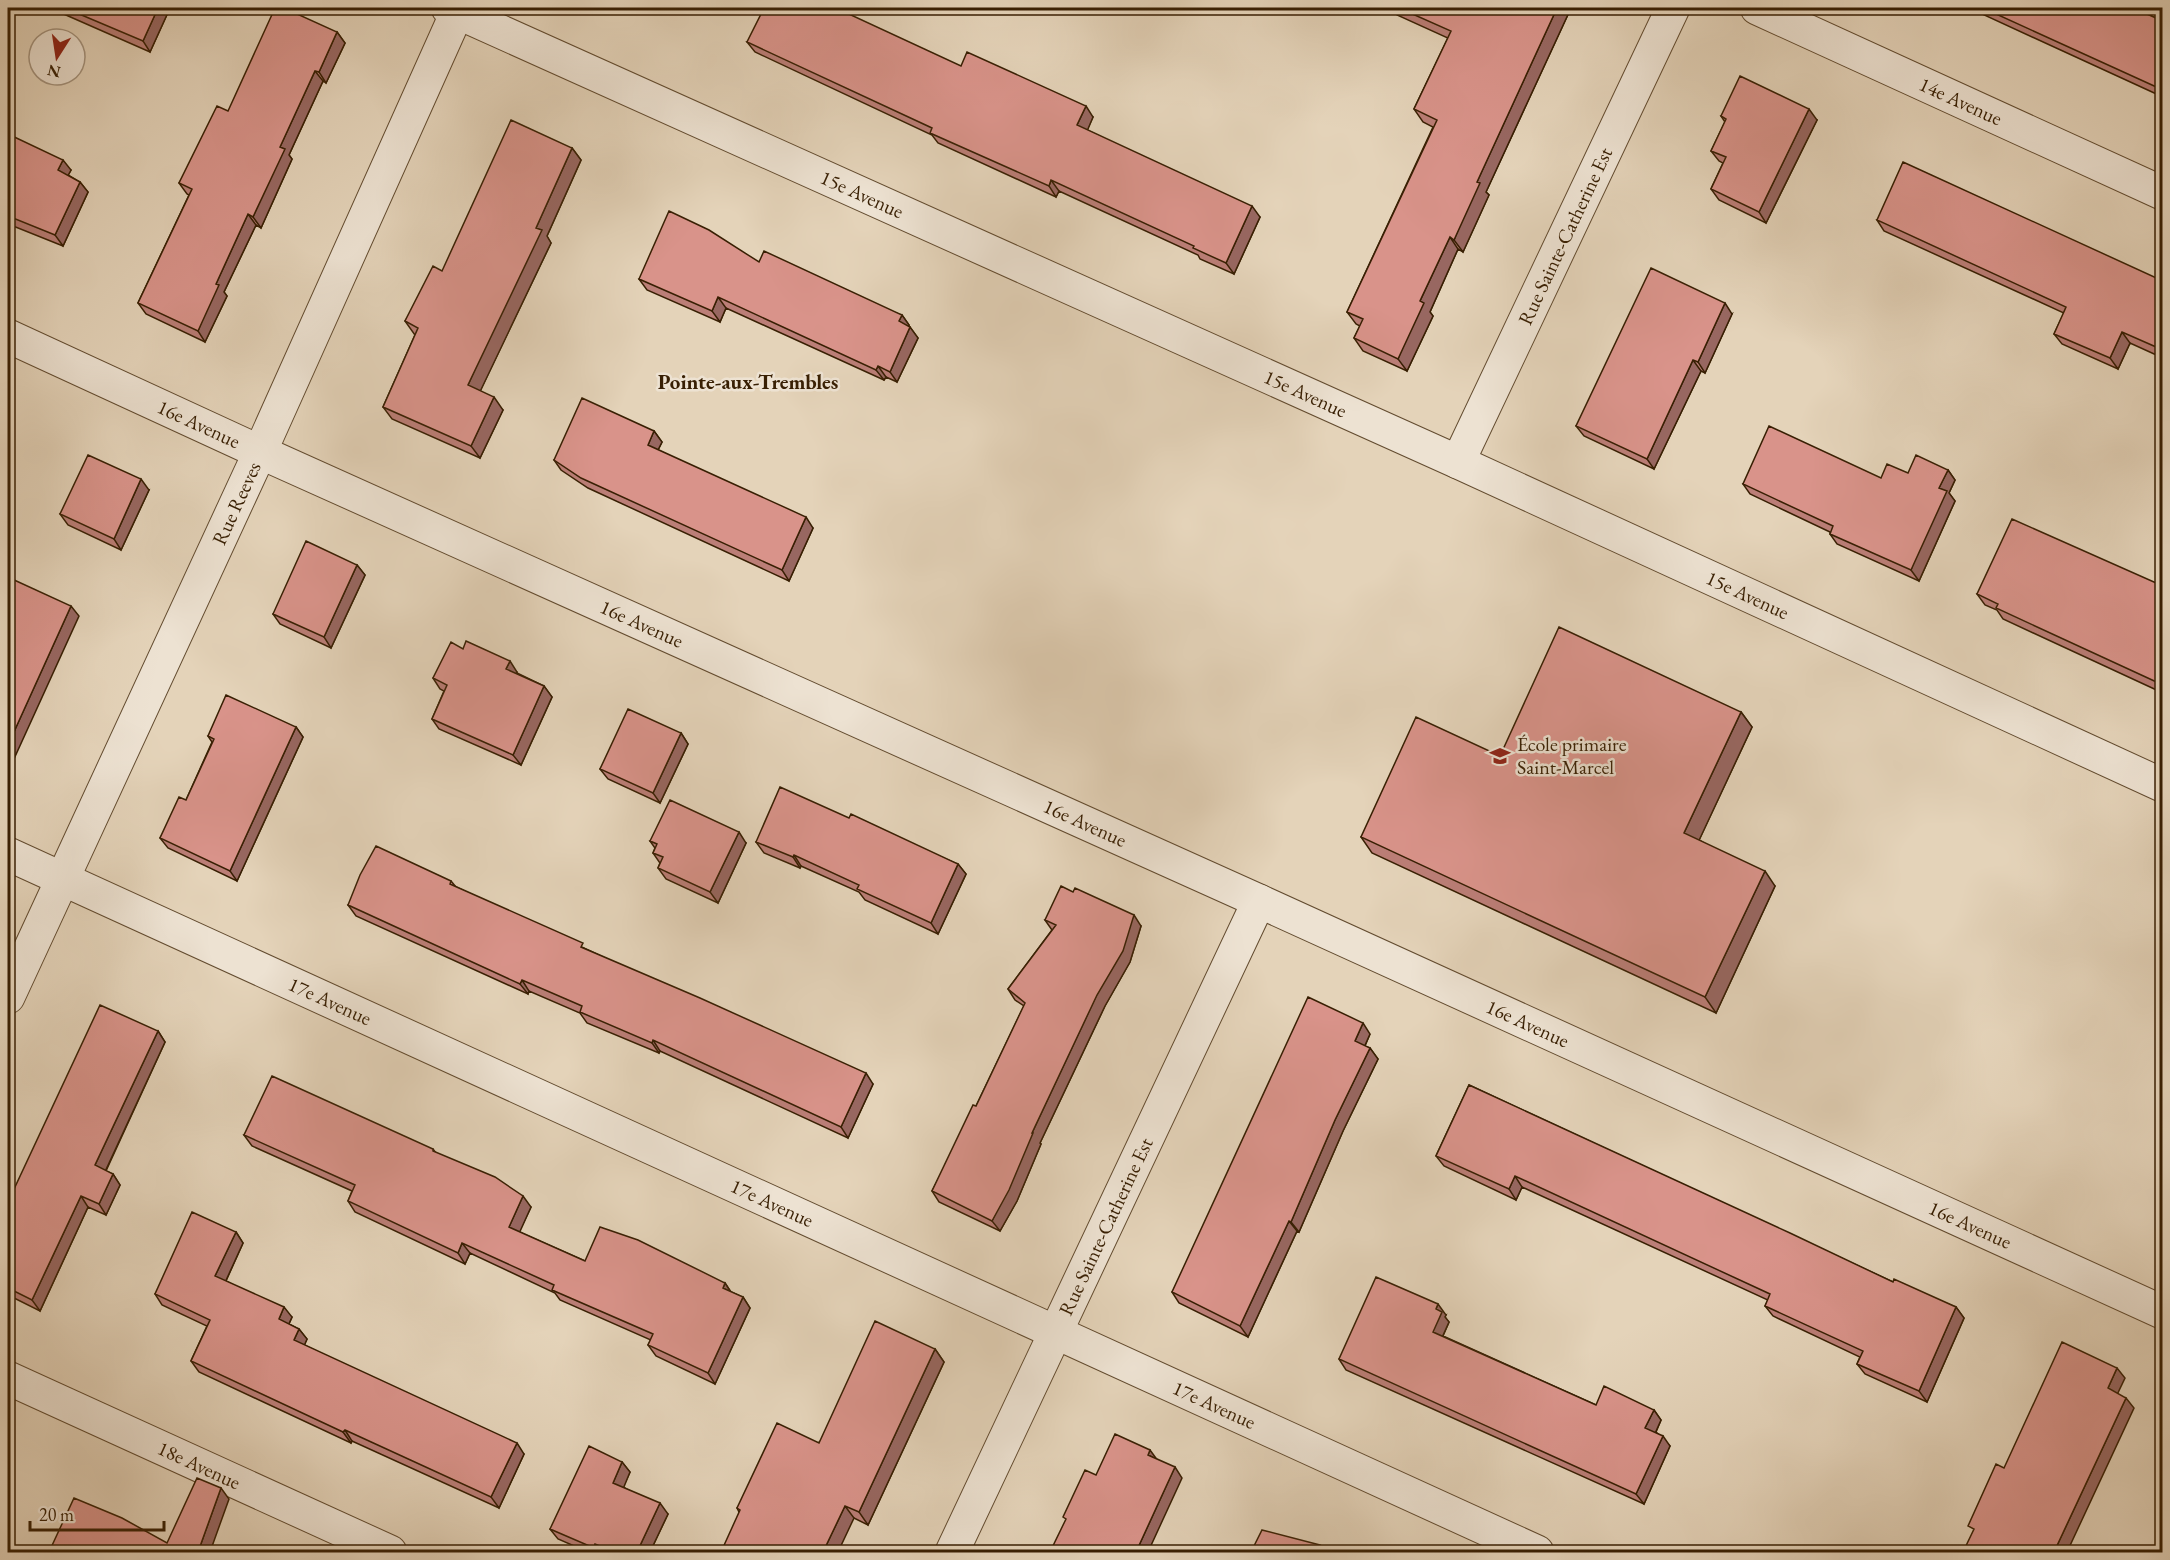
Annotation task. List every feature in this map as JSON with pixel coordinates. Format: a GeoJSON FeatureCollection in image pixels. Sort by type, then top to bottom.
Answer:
{"type":"FeatureCollection","features":[{"type":"Feature","properties":{"kind":"street","name":"Rue Sainte-Catherine Est"},"geometry":{"type":"LineString","coordinates":[[1458,462],[1673,8]]}},
{"type":"Feature","properties":{"kind":"street","name":"14e Avenue"},"geometry":{"type":"LineString","coordinates":[[1757,8],[2163,193]]}},
{"type":"Feature","properties":{"kind":"street","name":"15e Avenue"},"geometry":{"type":"LineString","coordinates":[[455,9],[1458,462],[2163,785]]}},
{"type":"Feature","properties":{"kind":"street","name":"Rue Reeves"},"geometry":{"type":"LineString","coordinates":[[8,997],[260,452],[455,9]]}},
{"type":"Feature","properties":{"kind":"street","name":"16e Avenue"},"geometry":{"type":"LineString","coordinates":[[8,336],[2163,1312]]}},
{"type":"Feature","properties":{"kind":"street","name":"17e Avenue"},"geometry":{"type":"LineString","coordinates":[[8,854],[1537,1552]]}},
{"type":"Feature","properties":{"kind":"street","name":"Rue Sainte-Catherine Est"},"geometry":{"type":"LineString","coordinates":[[952,1552],[1259,901]]}},
{"type":"Feature","properties":{"kind":"street","name":"18e Avenue"},"geometry":{"type":"LineString","coordinates":[[8,1378],[390,1552]]}},
{"type":"Feature","properties":{"kind":"building"},"geometry":{"type":"Polygon","coordinates":[[[65,8],[158,8],[143,41],[65,8]]]}},
{"type":"Feature","properties":{"kind":"building"},"geometry":{"type":"Polygon","coordinates":[[[275,8],[284,8],[337,32],[319,72],[315,71],[280,147],[285,149],[253,217],[248,214],[216,284],[219,285],[198,331],[138,303],[192,189],[179,183],[217,106],[228,111],[275,8]]]}},
{"type":"Feature","properties":{"kind":"building"},"geometry":{"type":"Polygon","coordinates":[[[764,8],[836,8],[961,66],[967,52],[1086,106],[1077,125],[1252,206],[1226,263],[1051,180],[1049,186],[930,133],[932,128],[747,42],[764,8]]]}},
{"type":"Feature","properties":{"kind":"building"},"geometry":{"type":"Polygon","coordinates":[[[1399,8],[1557,8],[1477,182],[1480,183],[1454,240],[1450,237],[1420,301],[1424,303],[1398,359],[1354,338],[1363,319],[1347,312],[1437,120],[1414,109],[1451,31],[1399,8]]]}},
{"type":"Feature","properties":{"kind":"building"},"geometry":{"type":"Polygon","coordinates":[[[1983,8],[2133,8],[2163,21],[2163,90],[1983,8]]]}},
{"type":"Feature","properties":{"kind":"building"},"geometry":{"type":"Polygon","coordinates":[[[1740,76],[1809,109],[1759,212],[1711,189],[1726,157],[1711,151],[1726,119],[1721,116],[1740,76]]]}},
{"type":"Feature","properties":{"kind":"building"},"geometry":{"type":"Polygon","coordinates":[[[511,120],[572,148],[536,228],[542,230],[468,385],[494,397],[471,446],[383,407],[418,328],[405,321],[433,266],[442,271],[511,120]]]}},
{"type":"Feature","properties":{"kind":"building"},"geometry":{"type":"Polygon","coordinates":[[[8,134],[63,160],[58,170],[80,182],[55,235],[8,216],[8,134]]]}},
{"type":"Feature","properties":{"kind":"building"},"geometry":{"type":"Polygon","coordinates":[[[1903,162],[2163,281],[2163,350],[2122,332],[2110,358],[2054,334],[2066,307],[1877,220],[1903,162]]]}},
{"type":"Feature","properties":{"kind":"building"},"geometry":{"type":"Polygon","coordinates":[[[669,211],[709,230],[759,262],[764,251],[902,315],[899,321],[910,327],[890,372],[878,366],[876,370],[718,297],[712,311],[639,279],[669,211]]]}},
{"type":"Feature","properties":{"kind":"building"},"geometry":{"type":"Polygon","coordinates":[[[1651,268],[1725,303],[1698,362],[1693,360],[1647,459],[1576,426],[1651,268]]]}},
{"type":"Feature","properties":{"kind":"building"},"geometry":{"type":"Polygon","coordinates":[[[582,398],[654,431],[648,445],[806,517],[782,570],[581,478],[554,460],[582,398]]]}},
{"type":"Feature","properties":{"kind":"building"},"geometry":{"type":"Polygon","coordinates":[[[1769,426],[1881,478],[1887,464],[1908,473],[1916,455],[1948,470],[1939,488],[1947,491],[1911,570],[1830,534],[1833,526],[1743,484],[1769,426]]]}},
{"type":"Feature","properties":{"kind":"building"},"geometry":{"type":"Polygon","coordinates":[[[88,455],[141,479],[114,539],[60,514],[88,455]]]}},
{"type":"Feature","properties":{"kind":"building"},"geometry":{"type":"Polygon","coordinates":[[[2012,519],[2163,586],[2163,685],[1996,608],[1998,604],[1977,594],[2012,519]]]}},
{"type":"Feature","properties":{"kind":"building"},"geometry":{"type":"Polygon","coordinates":[[[306,541],[357,565],[324,637],[273,614],[306,541]]]}},
{"type":"Feature","properties":{"kind":"building"},"geometry":{"type":"Polygon","coordinates":[[[12,579],[71,606],[8,745],[8,589],[12,579]]]}},
{"type":"Feature","properties":{"kind":"building"},"geometry":{"type":"Polygon","coordinates":[[[1559,627],[1741,712],[1684,833],[1765,871],[1705,997],[1361,837],[1416,717],[1500,756],[1559,627]]]}},
{"type":"Feature","properties":{"kind":"building"},"geometry":{"type":"Polygon","coordinates":[[[466,641],[510,661],[506,669],[544,686],[513,755],[432,719],[447,685],[433,678],[451,642],[463,649],[466,641]]]}},
{"type":"Feature","properties":{"kind":"building"},"geometry":{"type":"Polygon","coordinates":[[[226,695],[296,727],[230,871],[160,838],[179,797],[186,800],[214,739],[208,736],[226,695]]]}},
{"type":"Feature","properties":{"kind":"building"},"geometry":{"type":"Polygon","coordinates":[[[628,709],[681,733],[653,793],[600,769],[628,709]]]}},
{"type":"Feature","properties":{"kind":"building"},"geometry":{"type":"Polygon","coordinates":[[[780,787],[849,818],[851,814],[958,864],[931,923],[857,889],[859,885],[794,855],[793,857],[756,842],[780,787]]]}},
{"type":"Feature","properties":{"kind":"building"},"geometry":{"type":"Polygon","coordinates":[[[670,800],[739,832],[710,892],[658,868],[663,857],[653,853],[657,844],[650,841],[670,800]]]}},
{"type":"Feature","properties":{"kind":"building"},"geometry":{"type":"Polygon","coordinates":[[[376,846],[451,881],[450,884],[583,943],[581,947],[866,1073],[841,1127],[653,1040],[652,1043],[580,1012],[582,1006],[522,980],[520,984],[348,905],[360,875],[376,846]]]}},
{"type":"Feature","properties":{"kind":"building"},"geometry":{"type":"Polygon","coordinates":[[[1061,886],[1073,892],[1075,888],[1134,915],[1123,951],[1097,995],[1032,1133],[1009,1190],[992,1221],[932,1191],[1025,1003],[1008,989],[1056,925],[1045,920],[1061,886]]]}},
{"type":"Feature","properties":{"kind":"building"},"geometry":{"type":"Polygon","coordinates":[[[1308,997],[1363,1023],[1355,1041],[1370,1048],[1335,1120],[1291,1222],[1289,1221],[1240,1326],[1172,1292],[1308,997]]]}},
{"type":"Feature","properties":{"kind":"building"},"geometry":{"type":"Polygon","coordinates":[[[100,1005],[158,1031],[95,1165],[113,1174],[99,1204],[81,1196],[32,1300],[8,1288],[8,1202],[100,1005]]]}},
{"type":"Feature","properties":{"kind":"building"},"geometry":{"type":"Polygon","coordinates":[[[272,1076],[433,1149],[433,1151],[495,1177],[523,1196],[509,1227],[585,1261],[600,1227],[638,1240],[725,1283],[723,1288],[743,1297],[708,1373],[648,1345],[653,1334],[552,1290],[554,1285],[462,1243],[458,1253],[348,1201],[355,1185],[244,1135],[272,1076]]]}},
{"type":"Feature","properties":{"kind":"building"},"geometry":{"type":"Polygon","coordinates":[[[1469,1085],[1893,1282],[1894,1279],[1956,1307],[1919,1391],[1857,1364],[1863,1351],[1765,1306],[1770,1294],[1515,1176],[1509,1189],[1436,1156],[1469,1085]]]}},
{"type":"Feature","properties":{"kind":"building"},"geometry":{"type":"Polygon","coordinates":[[[192,1212],[236,1232],[215,1276],[284,1307],[279,1319],[299,1329],[294,1340],[517,1443],[491,1497],[345,1430],[343,1432],[191,1361],[210,1320],[155,1294],[192,1212]]]}},
{"type":"Feature","properties":{"kind":"building"},"geometry":{"type":"Polygon","coordinates":[[[1376,1277],[1438,1304],[1436,1309],[1442,1312],[1433,1332],[1596,1405],[1604,1386],[1654,1410],[1645,1428],[1663,1436],[1636,1494],[1339,1359],[1376,1277]]]}},
{"type":"Feature","properties":{"kind":"building"},"geometry":{"type":"Polygon","coordinates":[[[875,1321],[935,1349],[859,1512],[845,1506],[823,1552],[721,1552],[740,1510],[737,1508],[777,1423],[819,1443],[875,1321]]]}},
{"type":"Feature","properties":{"kind":"building"},"geometry":{"type":"Polygon","coordinates":[[[2062,1342],[2117,1368],[2108,1388],[2126,1398],[2054,1552],[1963,1552],[1974,1529],[1968,1526],[1996,1464],[2004,1468],[2062,1342]]]}},
{"type":"Feature","properties":{"kind":"building"},"geometry":{"type":"Polygon","coordinates":[[[1115,1434],[1150,1450],[1148,1455],[1175,1467],[1136,1552],[1050,1552],[1085,1470],[1096,1475],[1115,1434]]]}},
{"type":"Feature","properties":{"kind":"building"},"geometry":{"type":"Polygon","coordinates":[[[589,1446],[622,1462],[613,1483],[660,1503],[637,1552],[615,1552],[595,1544],[594,1548],[550,1529],[589,1446]]]}},
{"type":"Feature","properties":{"kind":"building"},"geometry":{"type":"Polygon","coordinates":[[[197,1478],[221,1488],[198,1552],[49,1552],[74,1498],[122,1518],[167,1543],[197,1478]]]}},
{"type":"Feature","properties":{"kind":"building"},"geometry":{"type":"Polygon","coordinates":[[[1262,1530],[1320,1545],[1334,1552],[1251,1552],[1262,1530]]]}},
{"type":"Feature","properties":{"kind":"place","name":"École primaire Saint-Marcel"},"geometry":{"type":"Point","coordinates":[1500,756]}},
{"type":"Feature","properties":{"kind":"district","name":"Pointe-aux-Trembles"},"geometry":{"type":"Point","coordinates":[748,382]}}]}
